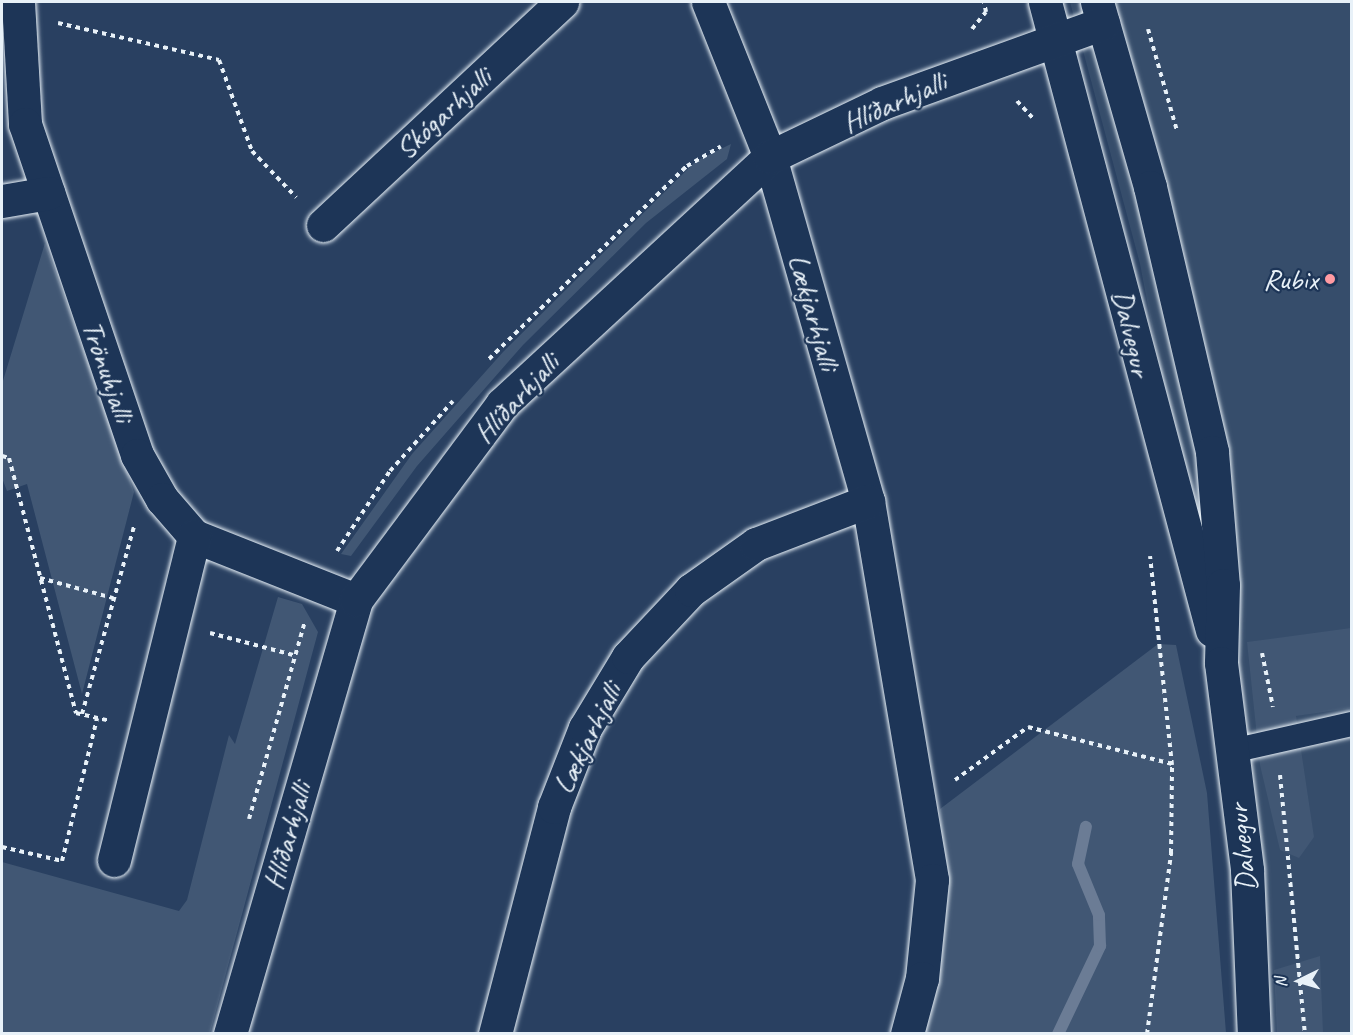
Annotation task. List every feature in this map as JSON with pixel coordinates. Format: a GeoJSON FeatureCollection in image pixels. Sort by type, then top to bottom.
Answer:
{"type":"FeatureCollection","features":[{"type":"Feature","properties":{"kind":"street","name":"Trönuhjalli"},"geometry":{"type":"LineString","coordinates":[[18,2],[25,124],[137,455],[162,499],[194,536],[356,600]]}},
{"type":"Feature","properties":{"kind":"street","name":"Skógarhjalli"},"geometry":{"type":"LineString","coordinates":[[323,225],[562,2]]}},
{"type":"Feature","properties":{"kind":"street"},"geometry":{"type":"LineString","coordinates":[[708,2],[770,157]]}},
{"type":"Feature","properties":{"kind":"street","name":"Dalvegur"},"geometry":{"type":"LineString","coordinates":[[1045,2],[1221,663],[1246,870],[1254,1034]]}},
{"type":"Feature","properties":{"kind":"street","name":"Dalvegur"},"geometry":{"type":"LineString","coordinates":[[1100,12],[1150,187],[1212,452],[1223,585],[1221,663]]}},
{"type":"Feature","properties":{"kind":"street","name":"Hlíðarhjalli"},"geometry":{"type":"LineString","coordinates":[[230,1034],[356,600],[502,404],[770,157],[882,103],[1056,38],[1100,12]]}},
{"type":"Feature","properties":{"kind":"street","name":"Lækjarhjalli"},"geometry":{"type":"LineString","coordinates":[[770,157],[868,501],[932,880],[922,978],[907,1034]]}},
{"type":"Feature","properties":{"kind":"street"},"geometry":{"type":"LineString","coordinates":[[2,201],[48,193]]}},
{"type":"Feature","properties":{"kind":"street","name":"Lækjarhjalli"},"geometry":{"type":"LineString","coordinates":[[495,1034],[554,807],[585,728],[628,657],[691,590],[756,543],[868,501]]}},
{"type":"Feature","properties":{"kind":"street"},"geometry":{"type":"LineString","coordinates":[[114,860],[194,536]]}},
{"type":"Feature","properties":{"kind":"lane"},"geometry":{"type":"LineString","coordinates":[[1232,751],[1352,724]]}},
{"type":"Feature","properties":{"kind":"path"},"geometry":{"type":"LineString","coordinates":[[984,2],[986,12]]}},
{"type":"Feature","properties":{"kind":"path"},"geometry":{"type":"LineString","coordinates":[[50,21],[219,60],[252,152],[323,225]]}},
{"type":"Feature","properties":{"kind":"path"},"geometry":{"type":"LineString","coordinates":[[1017,101],[1041,129]]}},
{"type":"Feature","properties":{"kind":"path"},"geometry":{"type":"LineString","coordinates":[[482,367],[687,166],[725,144],[753,115]]}},
{"type":"Feature","properties":{"kind":"path"},"geometry":{"type":"LineString","coordinates":[[329,555],[390,471],[460,393]]}},
{"type":"Feature","properties":{"kind":"path"},"geometry":{"type":"LineString","coordinates":[[2,456],[9,458],[76,713],[145,731]]}},
{"type":"Feature","properties":{"kind":"path"},"geometry":{"type":"LineString","coordinates":[[82,714],[135,523],[162,499]]}},
{"type":"Feature","properties":{"kind":"path"},"geometry":{"type":"LineString","coordinates":[[1147,1034],[1171,853],[1172,765],[1149,546]]}},
{"type":"Feature","properties":{"kind":"path"},"geometry":{"type":"LineString","coordinates":[[40,578],[113,598]]}},
{"type":"Feature","properties":{"kind":"path"},"geometry":{"type":"LineString","coordinates":[[172,622],[293,655]]}},
{"type":"Feature","properties":{"kind":"path"},"geometry":{"type":"LineString","coordinates":[[2,847],[62,861],[97,718]]}},
{"type":"Feature","properties":{"kind":"path"},"geometry":{"type":"LineString","coordinates":[[948,786],[1028,727],[1172,765]]}},
{"type":"Feature","properties":{"kind":"shaded area"},"geometry":{"type":"Polygon","coordinates":[[[1070,2],[1351,2],[1351,1033],[1246,1033],[1238,872],[1193,540],[1140,264],[1070,2]]]}},
{"type":"Feature","properties":{"kind":"shaded area"},"geometry":{"type":"Polygon","coordinates":[[[731,144],[727,159],[646,223],[523,345],[417,466],[351,556],[341,554],[412,454],[503,352],[696,161],[731,144]]]}},
{"type":"Feature","properties":{"kind":"shaded area"},"geometry":{"type":"Polygon","coordinates":[[[45,243],[134,492],[82,694],[27,484],[7,491],[2,478],[2,384],[45,243]]]}},
{"type":"Feature","properties":{"kind":"shaded area"},"geometry":{"type":"Polygon","coordinates":[[[278,597],[302,604],[318,632],[210,1033],[2,1033],[2,862],[179,911],[187,900],[229,735],[235,744],[278,597]]]}},
{"type":"Feature","properties":{"kind":"shaded area"},"geometry":{"type":"Polygon","coordinates":[[[1351,628],[1351,708],[1296,716],[1314,837],[1299,858],[1280,850],[1260,765],[1247,642],[1351,628]]]}},
{"type":"Feature","properties":{"kind":"shaded area"},"geometry":{"type":"Polygon","coordinates":[[[1158,644],[1176,645],[1207,793],[1226,1033],[920,1034],[943,887],[940,809],[1158,644]]]}},
{"type":"Feature","properties":{"kind":"shaded area"},"geometry":{"type":"Polygon","coordinates":[[[1320,956],[1323,1033],[1277,1033],[1274,970],[1320,956]]]}},
{"type":"Feature","properties":{"kind":"waterway"},"geometry":{"type":"LineString","coordinates":[[1058,1034],[1100,946],[1099,915],[1078,864],[1086,827]]}},
{"type":"Feature","properties":{"kind":"place","name":"Rubix"},"geometry":{"type":"Point","coordinates":[1330,279]}}]}
